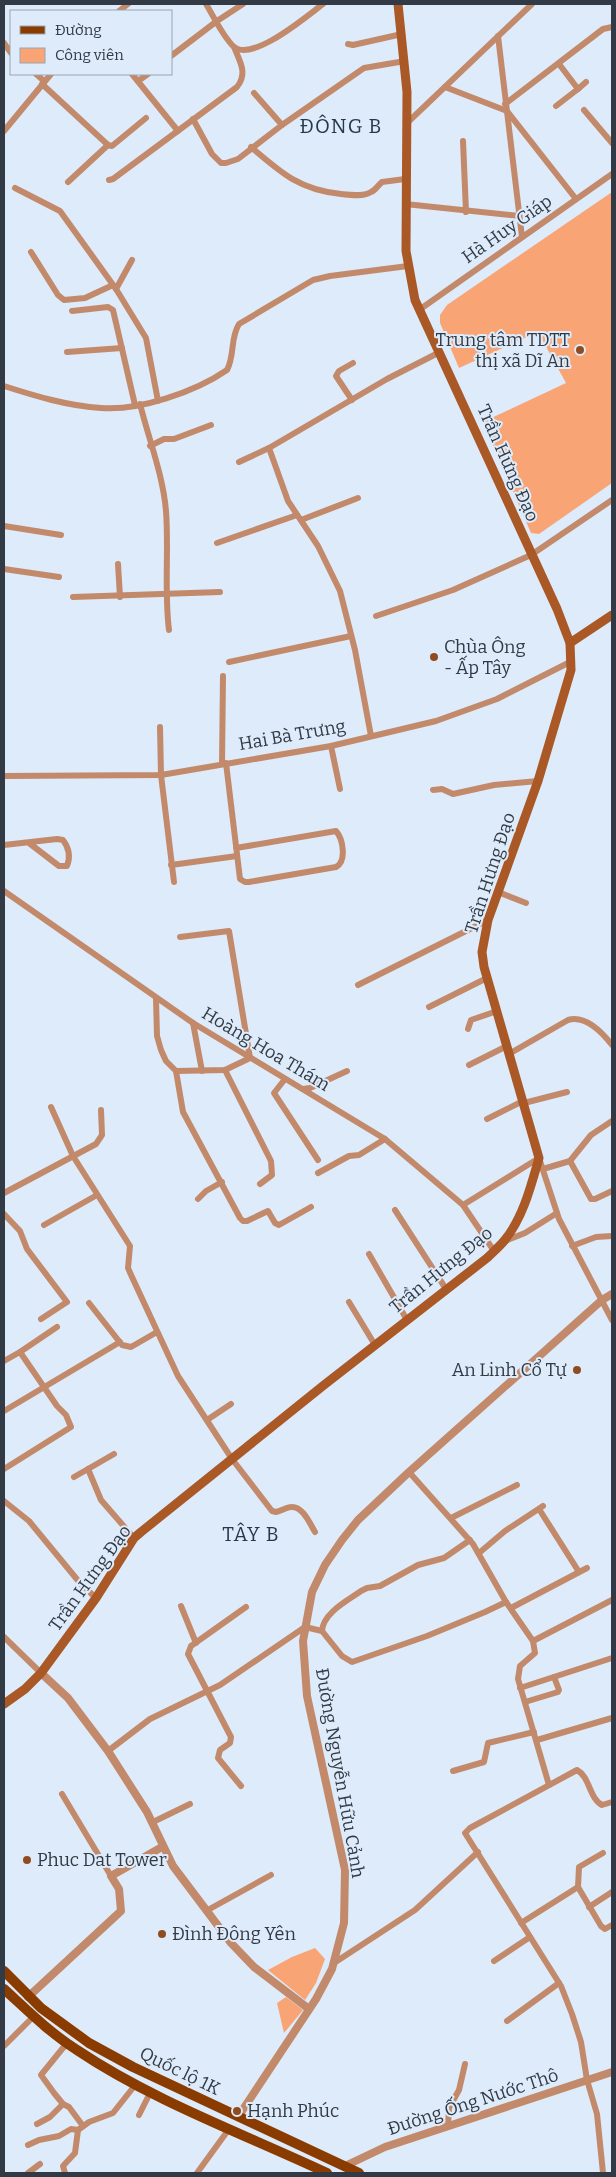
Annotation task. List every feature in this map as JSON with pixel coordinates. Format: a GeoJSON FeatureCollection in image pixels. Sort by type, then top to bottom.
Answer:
{"type":"FeatureCollection","features":[{"type":"Feature","properties":{"kind":"main road","name":"Trần Hưng Đạo"},"geometry":{"type":"LineString","coordinates":[[4,1704],[25,1689],[41,1673],[96,1598],[134,1538],[504,1242],[515,1226],[539,1158],[487,978],[482,952],[488,920],[538,781],[571,670],[570,643],[557,609],[419,310],[408,266],[405,179],[407,92],[398,4]]}},
{"type":"Feature","properties":{"kind":"main road"},"geometry":{"type":"LineString","coordinates":[[570,643],[612,616]]}},
{"type":"Feature","properties":{"kind":"main road","name":"Quốc lộ 1K"},"geometry":{"type":"LineString","coordinates":[[4,1971],[28,1997],[89,2043],[133,2067],[359,2173]]}},
{"type":"Feature","properties":{"kind":"main road","name":"Quốc lộ 1K"},"geometry":{"type":"LineString","coordinates":[[4,1989],[67,2043],[136,2084],[319,2172]]}},
{"type":"Feature","properties":{"kind":"street"},"geometry":{"type":"LineString","coordinates":[[109,180],[114,179],[237,87],[242,80],[243,70],[234,47],[206,4]]}},
{"type":"Feature","properties":{"kind":"street"},"geometry":{"type":"LineString","coordinates":[[172,55],[243,4]]}},
{"type":"Feature","properties":{"kind":"street"},"geometry":{"type":"LineString","coordinates":[[234,47],[243,52],[254,50],[286,31],[324,4]]}},
{"type":"Feature","properties":{"kind":"street"},"geometry":{"type":"LineString","coordinates":[[405,124],[532,4]]}},
{"type":"Feature","properties":{"kind":"street"},"geometry":{"type":"LineString","coordinates":[[506,108],[603,29],[612,27]]}},
{"type":"Feature","properties":{"kind":"street"},"geometry":{"type":"LineString","coordinates":[[348,44],[352,45],[402,34]]}},
{"type":"Feature","properties":{"kind":"street"},"geometry":{"type":"LineString","coordinates":[[498,36],[522,237]]}},
{"type":"Feature","properties":{"kind":"street"},"geometry":{"type":"LineString","coordinates":[[193,119],[207,147],[221,162],[233,162],[251,147],[364,68],[405,61]]}},
{"type":"Feature","properties":{"kind":"street"},"geometry":{"type":"LineString","coordinates":[[559,64],[578,89]]}},
{"type":"Feature","properties":{"kind":"street"},"geometry":{"type":"LineString","coordinates":[[37,75],[108,145]]}},
{"type":"Feature","properties":{"kind":"street"},"geometry":{"type":"LineString","coordinates":[[4,131],[50,75]]}},
{"type":"Feature","properties":{"kind":"street"},"geometry":{"type":"LineString","coordinates":[[133,75],[178,131]]}},
{"type":"Feature","properties":{"kind":"street"},"geometry":{"type":"LineString","coordinates":[[138,81],[147,75]]}},
{"type":"Feature","properties":{"kind":"street"},"geometry":{"type":"LineString","coordinates":[[556,106],[586,82]]}},
{"type":"Feature","properties":{"kind":"street"},"geometry":{"type":"LineString","coordinates":[[445,87],[506,108],[576,200]]}},
{"type":"Feature","properties":{"kind":"street"},"geometry":{"type":"LineString","coordinates":[[254,93],[282,125]]}},
{"type":"Feature","properties":{"kind":"street"},"geometry":{"type":"LineString","coordinates":[[584,110],[612,143]]}},
{"type":"Feature","properties":{"kind":"street"},"geometry":{"type":"LineString","coordinates":[[68,182],[108,145],[112,146],[146,118]]}},
{"type":"Feature","properties":{"kind":"street"},"geometry":{"type":"LineString","coordinates":[[463,141],[466,212]]}},
{"type":"Feature","properties":{"kind":"street"},"geometry":{"type":"LineString","coordinates":[[251,147],[281,173],[320,192],[347,195],[367,194],[382,182],[405,179]]}},
{"type":"Feature","properties":{"kind":"street","name":"Hà Huy Giáp"},"geometry":{"type":"LineString","coordinates":[[419,310],[612,174]]}},
{"type":"Feature","properties":{"kind":"street"},"geometry":{"type":"LineString","coordinates":[[16,188],[60,211],[114,287],[146,338],[158,401]]}},
{"type":"Feature","properties":{"kind":"street"},"geometry":{"type":"LineString","coordinates":[[406,204],[466,212],[519,216]]}},
{"type":"Feature","properties":{"kind":"street"},"geometry":{"type":"LineString","coordinates":[[30,252],[58,295],[64,300],[85,298],[114,287],[132,260]]}},
{"type":"Feature","properties":{"kind":"street"},"geometry":{"type":"LineString","coordinates":[[4,386],[42,398],[103,409],[158,401],[197,386],[227,370],[233,354],[234,332],[239,324],[303,284],[330,276],[408,266]]}},
{"type":"Feature","properties":{"kind":"street"},"geometry":{"type":"LineString","coordinates":[[72,311],[111,307],[114,310],[122,348],[163,486],[166,513],[169,630]]}},
{"type":"Feature","properties":{"kind":"street"},"geometry":{"type":"LineString","coordinates":[[67,352],[122,348]]}},
{"type":"Feature","properties":{"kind":"street"},"geometry":{"type":"LineString","coordinates":[[239,462],[269,448],[386,380],[440,352]]}},
{"type":"Feature","properties":{"kind":"street"},"geometry":{"type":"LineString","coordinates":[[352,400],[336,376],[338,372],[353,363]]}},
{"type":"Feature","properties":{"kind":"street"},"geometry":{"type":"LineString","coordinates":[[150,446],[164,439],[174,439],[210,425]]}},
{"type":"Feature","properties":{"kind":"street"},"geometry":{"type":"LineString","coordinates":[[269,448],[288,500],[318,546],[338,585],[352,636],[371,736]]}},
{"type":"Feature","properties":{"kind":"street"},"geometry":{"type":"LineString","coordinates":[[217,543],[358,498]]}},
{"type":"Feature","properties":{"kind":"street"},"geometry":{"type":"LineString","coordinates":[[376,616],[452,590],[531,555],[612,500]]}},
{"type":"Feature","properties":{"kind":"street"},"geometry":{"type":"LineString","coordinates":[[4,526],[61,535]]}},
{"type":"Feature","properties":{"kind":"street"},"geometry":{"type":"LineString","coordinates":[[118,564],[120,596]]}},
{"type":"Feature","properties":{"kind":"street"},"geometry":{"type":"LineString","coordinates":[[4,568],[59,577]]}},
{"type":"Feature","properties":{"kind":"street"},"geometry":{"type":"LineString","coordinates":[[72,597],[220,592]]}},
{"type":"Feature","properties":{"kind":"street"},"geometry":{"type":"LineString","coordinates":[[230,662],[352,636]]}},
{"type":"Feature","properties":{"kind":"street","name":"Hai Bà Trưng"},"geometry":{"type":"LineString","coordinates":[[4,776],[161,775],[331,746],[436,722],[497,699],[572,661]]}},
{"type":"Feature","properties":{"kind":"street"},"geometry":{"type":"LineString","coordinates":[[223,676],[224,764],[240,879],[249,882],[336,867],[342,862],[342,842],[338,833],[332,831],[236,848]]}},
{"type":"Feature","properties":{"kind":"street"},"geometry":{"type":"LineString","coordinates":[[160,727],[161,775],[174,882]]}},
{"type":"Feature","properties":{"kind":"street"},"geometry":{"type":"LineString","coordinates":[[331,746],[340,789]]}},
{"type":"Feature","properties":{"kind":"street"},"geometry":{"type":"LineString","coordinates":[[433,790],[442,789],[453,794],[494,785],[538,781]]}},
{"type":"Feature","properties":{"kind":"street"},"geometry":{"type":"LineString","coordinates":[[4,845],[57,839],[63,840],[69,850],[70,860],[67,866],[59,866],[29,843]]}},
{"type":"Feature","properties":{"kind":"street"},"geometry":{"type":"LineString","coordinates":[[171,864],[237,856]]}},
{"type":"Feature","properties":{"kind":"street","name":"Hoàng Hoa Thám"},"geometry":{"type":"LineString","coordinates":[[4,892],[156,999],[384,1139],[463,1205],[494,1251]]}},
{"type":"Feature","properties":{"kind":"street"},"geometry":{"type":"LineString","coordinates":[[498,892],[526,903]]}},
{"type":"Feature","properties":{"kind":"street"},"geometry":{"type":"LineString","coordinates":[[358,985],[488,920]]}},
{"type":"Feature","properties":{"kind":"street"},"geometry":{"type":"LineString","coordinates":[[176,1071],[225,1070],[250,1058],[229,931],[180,937]]}},
{"type":"Feature","properties":{"kind":"street"},"geometry":{"type":"LineString","coordinates":[[430,1007],[487,978]]}},
{"type":"Feature","properties":{"kind":"street"},"geometry":{"type":"LineString","coordinates":[[156,999],[160,1050],[166,1061],[176,1071],[183,1112],[240,1218],[245,1222],[268,1211],[275,1223],[279,1225],[311,1207]]}},
{"type":"Feature","properties":{"kind":"street"},"geometry":{"type":"LineString","coordinates":[[468,1029],[471,1020],[496,1010]]}},
{"type":"Feature","properties":{"kind":"street"},"geometry":{"type":"LineString","coordinates":[[469,1065],[508,1050],[575,1018],[582,1019],[612,1045]]}},
{"type":"Feature","properties":{"kind":"street"},"geometry":{"type":"LineString","coordinates":[[193,1023],[202,1071]]}},
{"type":"Feature","properties":{"kind":"street"},"geometry":{"type":"LineString","coordinates":[[225,1070],[272,1166],[272,1175],[260,1184]]}},
{"type":"Feature","properties":{"kind":"street"},"geometry":{"type":"LineString","coordinates":[[303,1089],[310,1088],[347,1071]]}},
{"type":"Feature","properties":{"kind":"street"},"geometry":{"type":"LineString","coordinates":[[286,1079],[274,1092],[318,1160]]}},
{"type":"Feature","properties":{"kind":"street"},"geometry":{"type":"LineString","coordinates":[[487,1119],[524,1102],[567,1092]]}},
{"type":"Feature","properties":{"kind":"street"},"geometry":{"type":"LineString","coordinates":[[51,1107],[73,1156],[130,1246],[128,1268],[178,1376],[232,1459],[272,1511],[276,1512],[291,1507],[297,1508],[302,1511],[315,1532]]}},
{"type":"Feature","properties":{"kind":"street"},"geometry":{"type":"LineString","coordinates":[[4,1193],[100,1140],[102,1135],[101,1110]]}},
{"type":"Feature","properties":{"kind":"street"},"geometry":{"type":"LineString","coordinates":[[543,1169],[570,1161],[591,1135],[612,1121]]}},
{"type":"Feature","properties":{"kind":"street"},"geometry":{"type":"LineString","coordinates":[[318,1173],[349,1156],[359,1156],[384,1139]]}},
{"type":"Feature","properties":{"kind":"street"},"geometry":{"type":"LineString","coordinates":[[463,1205],[539,1158],[557,1213],[572,1246],[612,1320]]}},
{"type":"Feature","properties":{"kind":"street"},"geometry":{"type":"LineString","coordinates":[[570,1161],[591,1199],[595,1200],[612,1191]]}},
{"type":"Feature","properties":{"kind":"street"},"geometry":{"type":"LineString","coordinates":[[198,1199],[206,1191],[222,1182]]}},
{"type":"Feature","properties":{"kind":"street"},"geometry":{"type":"LineString","coordinates":[[44,1225],[97,1195]]}},
{"type":"Feature","properties":{"kind":"street"},"geometry":{"type":"LineString","coordinates":[[395,1210],[446,1289]]}},
{"type":"Feature","properties":{"kind":"street"},"geometry":{"type":"LineString","coordinates":[[504,1242],[525,1233],[557,1213]]}},
{"type":"Feature","properties":{"kind":"street"},"geometry":{"type":"LineString","coordinates":[[4,1214],[16,1225],[27,1249],[67,1302],[41,1319]]}},
{"type":"Feature","properties":{"kind":"street"},"geometry":{"type":"LineString","coordinates":[[572,1246],[596,1237],[612,1236]]}},
{"type":"Feature","properties":{"kind":"street"},"geometry":{"type":"LineString","coordinates":[[369,1254],[407,1320]]}},
{"type":"Feature","properties":{"kind":"street","name":"Đường Nguyễn Hữu Cảnh"},"geometry":{"type":"LineString","coordinates":[[238,2117],[309,2008],[334,1964],[344,1923],[345,1870],[307,1696],[304,1640],[312,1592],[325,1565],[358,1520],[602,1300],[612,1294]]}},
{"type":"Feature","properties":{"kind":"street"},"geometry":{"type":"LineString","coordinates":[[89,1302],[122,1344],[132,1347],[157,1332]]}},
{"type":"Feature","properties":{"kind":"street"},"geometry":{"type":"LineString","coordinates":[[349,1302],[375,1345]]}},
{"type":"Feature","properties":{"kind":"street"},"geometry":{"type":"LineString","coordinates":[[4,1361],[57,1327]]}},
{"type":"Feature","properties":{"kind":"street"},"geometry":{"type":"LineString","coordinates":[[4,1411],[43,1386],[120,1342]]}},
{"type":"Feature","properties":{"kind":"street"},"geometry":{"type":"LineString","coordinates":[[4,1469],[66,1432],[71,1426],[66,1415],[20,1352]]}},
{"type":"Feature","properties":{"kind":"street"},"geometry":{"type":"LineString","coordinates":[[207,1420],[231,1404]]}},
{"type":"Feature","properties":{"kind":"street"},"geometry":{"type":"LineString","coordinates":[[74,1476],[114,1454]]}},
{"type":"Feature","properties":{"kind":"street"},"geometry":{"type":"LineString","coordinates":[[88,1469],[101,1500],[134,1538]]}},
{"type":"Feature","properties":{"kind":"street"},"geometry":{"type":"LineString","coordinates":[[410,1472],[470,1540],[506,1602],[533,1641],[535,1653],[520,1666],[520,1688],[549,1785]]}},
{"type":"Feature","properties":{"kind":"street"},"geometry":{"type":"LineString","coordinates":[[451,1518],[517,1484]]}},
{"type":"Feature","properties":{"kind":"street"},"geometry":{"type":"LineString","coordinates":[[4,1501],[30,1521],[80,1583],[96,1598]]}},
{"type":"Feature","properties":{"kind":"street"},"geometry":{"type":"LineString","coordinates":[[479,1554],[506,1531],[541,1508],[579,1572]]}},
{"type":"Feature","properties":{"kind":"street"},"geometry":{"type":"LineString","coordinates":[[322,1630],[326,1617],[360,1590],[380,1586],[418,1565],[444,1558],[470,1540]]}},
{"type":"Feature","properties":{"kind":"street"},"geometry":{"type":"LineString","coordinates":[[511,1608],[587,1568]]}},
{"type":"Feature","properties":{"kind":"street"},"geometry":{"type":"LineString","coordinates":[[533,1641],[612,1600]]}},
{"type":"Feature","properties":{"kind":"street"},"geometry":{"type":"LineString","coordinates":[[108,1751],[150,1719],[206,1692],[305,1627],[322,1630],[342,1656],[352,1662],[427,1636],[506,1602]]}},
{"type":"Feature","properties":{"kind":"street"},"geometry":{"type":"LineString","coordinates":[[181,1606],[196,1643]]}},
{"type":"Feature","properties":{"kind":"street"},"geometry":{"type":"LineString","coordinates":[[241,1786],[218,1758],[220,1750],[230,1743],[231,1737],[206,1692],[188,1654],[188,1650],[246,1608]]}},
{"type":"Feature","properties":{"kind":"street"},"geometry":{"type":"LineString","coordinates":[[4,1637],[68,1698],[108,1751],[153,1822],[162,1847],[173,1866],[206,1911],[246,1959],[285,1992],[309,2008]]}},
{"type":"Feature","properties":{"kind":"street"},"geometry":{"type":"LineString","coordinates":[[520,1688],[612,1658]]}},
{"type":"Feature","properties":{"kind":"street"},"geometry":{"type":"LineString","coordinates":[[525,1702],[558,1692],[554,1677]]}},
{"type":"Feature","properties":{"kind":"street"},"geometry":{"type":"LineString","coordinates":[[537,1740],[612,1718]]}},
{"type":"Feature","properties":{"kind":"street"},"geometry":{"type":"LineString","coordinates":[[452,1771],[484,1762],[490,1742],[534,1732]]}},
{"type":"Feature","properties":{"kind":"street"},"geometry":{"type":"LineString","coordinates":[[603,2173],[597,2114],[587,2080],[581,2042],[572,2014],[559,1983],[466,1833],[470,1828],[577,1770],[582,1772],[597,1802],[602,1805],[612,1802]]}},
{"type":"Feature","properties":{"kind":"street"},"geometry":{"type":"LineString","coordinates":[[28,1997],[121,1912],[119,1889],[62,1794]]}},
{"type":"Feature","properties":{"kind":"street"},"geometry":{"type":"LineString","coordinates":[[153,1822],[190,1804]]}},
{"type":"Feature","properties":{"kind":"street"},"geometry":{"type":"LineString","coordinates":[[111,1876],[162,1847]]}},
{"type":"Feature","properties":{"kind":"street"},"geometry":{"type":"LineString","coordinates":[[334,1964],[415,1910],[478,1852]]}},
{"type":"Feature","properties":{"kind":"street"},"geometry":{"type":"LineString","coordinates":[[603,1853],[579,1867],[578,1887],[601,1926],[605,1929],[612,1925]]}},
{"type":"Feature","properties":{"kind":"street"},"geometry":{"type":"LineString","coordinates":[[206,1911],[271,1875]]}},
{"type":"Feature","properties":{"kind":"street"},"geometry":{"type":"LineString","coordinates":[[521,1922],[578,1887]]}},
{"type":"Feature","properties":{"kind":"street"},"geometry":{"type":"LineString","coordinates":[[589,1906],[612,1892]]}},
{"type":"Feature","properties":{"kind":"street"},"geometry":{"type":"LineString","coordinates":[[494,1961],[530,1936]]}},
{"type":"Feature","properties":{"kind":"street"},"geometry":{"type":"LineString","coordinates":[[507,2021],[559,1983]]}},
{"type":"Feature","properties":{"kind":"street"},"geometry":{"type":"LineString","coordinates":[[4,2046],[34,2016]]}},
{"type":"Feature","properties":{"kind":"street"},"geometry":{"type":"LineString","coordinates":[[64,2173],[63,2166],[77,2149],[81,2128],[69,2107],[63,2104],[41,2075],[67,2043]]}},
{"type":"Feature","properties":{"kind":"street"},"geometry":{"type":"LineString","coordinates":[[448,2126],[449,2108],[459,2090],[465,2064]]}},
{"type":"Feature","properties":{"kind":"street","name":"Đường Ống Nước Thô"},"geometry":{"type":"LineString","coordinates":[[345,2166],[385,2147],[612,2072]]}},
{"type":"Feature","properties":{"kind":"street"},"geometry":{"type":"LineString","coordinates":[[28,2145],[39,2140],[59,2136],[70,2129],[81,2128],[114,2113],[136,2084]]}},
{"type":"Feature","properties":{"kind":"street"},"geometry":{"type":"LineString","coordinates":[[139,2115],[151,2092]]}},
{"type":"Feature","properties":{"kind":"street"},"geometry":{"type":"LineString","coordinates":[[37,2124],[55,2114],[63,2104]]}},
{"type":"Feature","properties":{"kind":"street"},"geometry":{"type":"LineString","coordinates":[[197,2173],[229,2129]]}},
{"type":"Feature","properties":{"kind":"street"},"geometry":{"type":"LineString","coordinates":[[28,2173],[40,2164]]}},
{"type":"Feature","properties":{"kind":"green space","name":"Trung tâm TDTT thị xã Dĩ An"},"geometry":{"type":"Polygon","coordinates":[[[612,192],[612,483],[539,534],[531,533],[483,422],[566,383],[538,332],[459,368],[440,323],[440,315],[447,305],[612,192]]]}},
{"type":"Feature","properties":{"kind":"green space"},"geometry":{"type":"Polygon","coordinates":[[[315,1948],[325,1959],[316,1983],[305,2000],[268,1970],[292,1957],[315,1948]]]}},
{"type":"Feature","properties":{"kind":"green space"},"geometry":{"type":"Polygon","coordinates":[[[286,1997],[303,2010],[284,2033],[277,2003],[286,1997]]]}},
{"type":"Feature","properties":{"kind":"place","name":"Trung tâm TDTT thị xã Dĩ An"},"geometry":{"type":"Point","coordinates":[580,350]}},
{"type":"Feature","properties":{"kind":"place","name":"Chùa Ông - Ấp Tây"},"geometry":{"type":"Point","coordinates":[434,657]}},
{"type":"Feature","properties":{"kind":"place","name":"An Linh Cổ Tự"},"geometry":{"type":"Point","coordinates":[577,1370]}},
{"type":"Feature","properties":{"kind":"place","name":"Phuc Dat Tower"},"geometry":{"type":"Point","coordinates":[27,1860]}},
{"type":"Feature","properties":{"kind":"place","name":"Đình Đông Yên"},"geometry":{"type":"Point","coordinates":[162,1934]}},
{"type":"Feature","properties":{"kind":"place","name":"Hạnh Phúc"},"geometry":{"type":"Point","coordinates":[237,2111]}},
{"type":"Feature","properties":{"kind":"district","name":"ĐÔNG B"},"geometry":{"type":"Point","coordinates":[341,126]}},
{"type":"Feature","properties":{"kind":"district","name":"TÂY B"},"geometry":{"type":"Point","coordinates":[251,1534]}}]}
